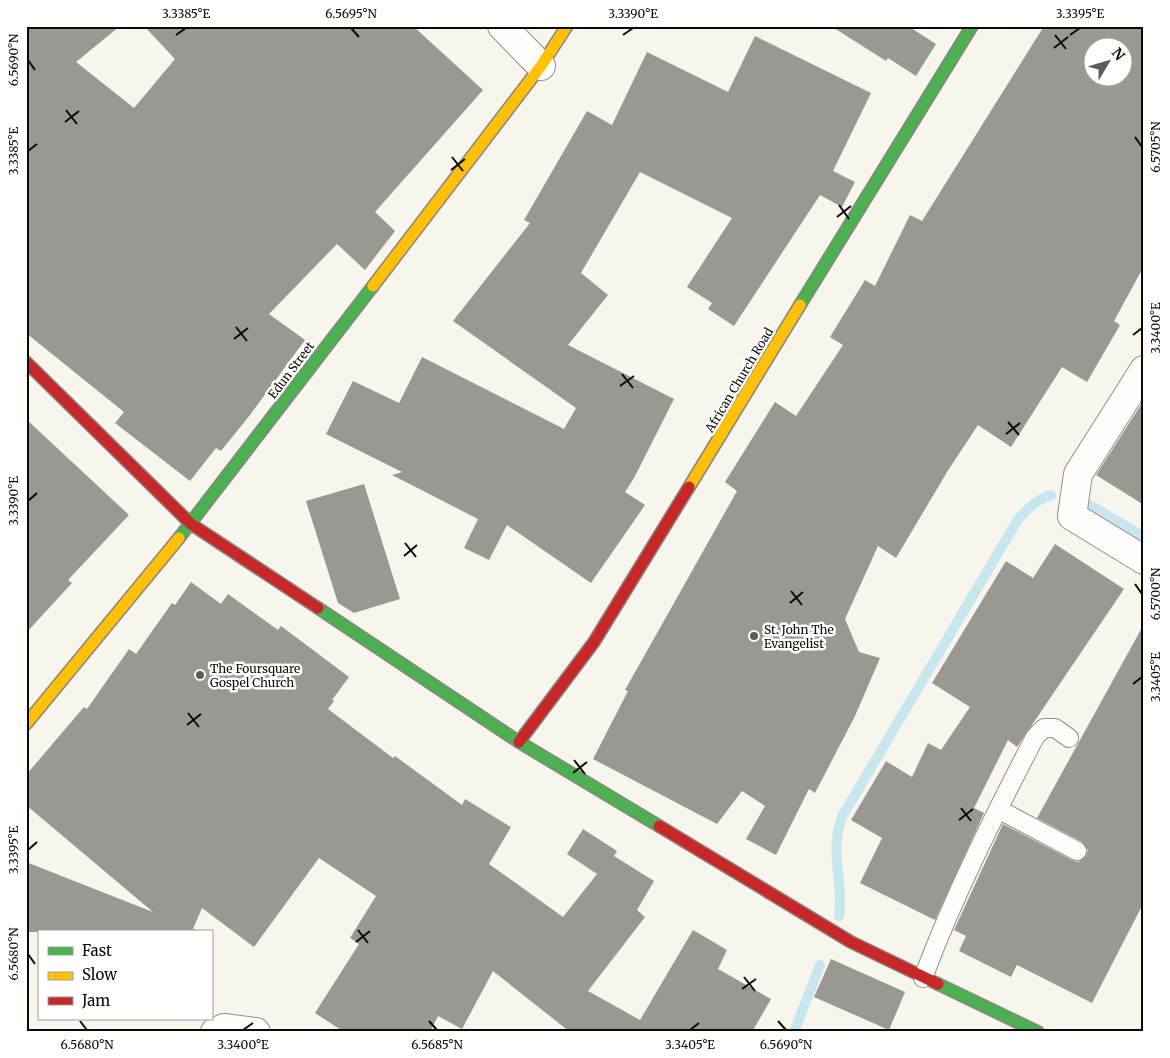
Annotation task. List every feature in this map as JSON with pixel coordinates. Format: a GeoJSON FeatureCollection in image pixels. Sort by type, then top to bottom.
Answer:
{"type":"FeatureCollection","features":[{"type":"Feature","properties":{"kind":"street"},"geometry":{"type":"LineString","coordinates":[[502,26],[541,66]]}},
{"type":"Feature","properties":{"kind":"street","name":"Edun Street"},"geometry":{"type":"LineString","coordinates":[[26,724],[191,524],[541,66],[567,26]]}},
{"type":"Feature","properties":{"kind":"street","name":"African Church Road"},"geometry":{"type":"LineString","coordinates":[[520,742],[594,642],[972,26]]}},
{"type":"Feature","properties":{"kind":"street"},"geometry":{"type":"LineString","coordinates":[[26,362],[191,524],[520,742],[851,942],[1038,1032]]}},
{"type":"Feature","properties":{"kind":"street"},"geometry":{"type":"LineString","coordinates":[[1144,370],[1078,474],[1072,516],[1144,560]]}},
{"type":"Feature","properties":{"kind":"street"},"geometry":{"type":"LineString","coordinates":[[215,1032],[224,1028],[256,1032]]}},
{"type":"Feature","properties":{"kind":"lane"},"geometry":{"type":"LineString","coordinates":[[924,978],[934,949],[998,809],[1035,737],[1044,728],[1054,728],[1069,738]]}},
{"type":"Feature","properties":{"kind":"lane"},"geometry":{"type":"LineString","coordinates":[[998,809],[1078,851]]}},
{"type":"Feature","properties":{"kind":"building"},"geometry":{"type":"Polygon","coordinates":[[[26,26],[120,26],[76,62],[134,108],[175,59],[144,26],[413,26],[483,90],[375,212],[395,231],[365,270],[337,244],[269,314],[305,340],[221,451],[216,448],[190,481],[115,423],[124,412],[26,333],[26,26]]]}},
{"type":"Feature","properties":{"kind":"building"},"geometry":{"type":"Polygon","coordinates":[[[831,26],[908,26],[936,44],[916,76],[888,58],[886,61],[831,26]]]}},
{"type":"Feature","properties":{"kind":"building"},"geometry":{"type":"Polygon","coordinates":[[[1044,26],[1144,26],[1144,266],[1114,321],[1120,325],[1087,382],[1062,367],[1011,447],[978,425],[947,472],[896,558],[878,546],[845,619],[859,652],[880,658],[855,716],[815,793],[809,789],[776,855],[746,839],[765,806],[742,791],[717,824],[593,759],[628,691],[625,690],[737,491],[725,482],[775,402],[796,416],[843,345],[830,337],[865,280],[875,286],[910,215],[922,221],[1044,26]]]}},
{"type":"Feature","properties":{"kind":"building"},"geometry":{"type":"Polygon","coordinates":[[[755,36],[871,93],[833,171],[855,182],[842,207],[820,195],[734,326],[708,309],[712,303],[687,287],[732,218],[640,172],[581,273],[608,295],[568,345],[674,399],[625,492],[645,505],[591,583],[507,525],[489,560],[464,548],[478,519],[392,475],[402,472],[326,434],[353,381],[399,403],[422,357],[564,429],[576,408],[453,321],[530,223],[524,220],[587,111],[612,125],[647,52],[728,92],[755,36]]]}},
{"type":"Feature","properties":{"kind":"building"},"geometry":{"type":"Polygon","coordinates":[[[1144,400],[1144,505],[1096,475],[1144,400]]]}},
{"type":"Feature","properties":{"kind":"building"},"geometry":{"type":"Polygon","coordinates":[[[26,419],[129,515],[68,580],[72,583],[26,633],[26,419]]]}},
{"type":"Feature","properties":{"kind":"building"},"geometry":{"type":"Polygon","coordinates":[[[364,484],[400,599],[354,613],[338,603],[306,501],[364,484]]]}},
{"type":"Feature","properties":{"kind":"building"},"geometry":{"type":"Polygon","coordinates":[[[1055,544],[1124,589],[1017,747],[1008,740],[974,808],[984,813],[935,920],[860,883],[882,838],[851,820],[886,761],[912,777],[928,743],[941,750],[970,707],[932,683],[1006,561],[1033,578],[1055,544]]]}},
{"type":"Feature","properties":{"kind":"building"},"geometry":{"type":"Polygon","coordinates":[[[191,582],[221,604],[228,594],[278,630],[281,626],[349,677],[332,700],[334,701],[328,709],[393,758],[395,756],[462,805],[465,799],[511,827],[489,864],[563,917],[597,874],[567,854],[583,829],[617,851],[614,856],[654,881],[637,910],[645,917],[588,991],[640,1020],[693,930],[727,950],[718,969],[771,999],[752,1032],[570,1032],[493,971],[462,1029],[438,1016],[430,1032],[344,1032],[315,1013],[359,944],[350,938],[376,896],[319,858],[254,947],[202,908],[193,929],[197,930],[38,930],[38,932],[26,932],[26,862],[153,912],[26,805],[26,775],[84,707],[87,709],[129,649],[136,654],[172,603],[175,605],[191,582]]]}},
{"type":"Feature","properties":{"kind":"building"},"geometry":{"type":"Polygon","coordinates":[[[1144,624],[1144,902],[1092,1003],[1017,965],[1011,977],[959,951],[966,936],[954,930],[1003,824],[1072,860],[1078,862],[1086,856],[1088,850],[1082,842],[1037,818],[1144,624]]]}},
{"type":"Feature","properties":{"kind":"building"},"geometry":{"type":"Polygon","coordinates":[[[831,959],[905,992],[889,1030],[814,997],[831,959]]]}},
{"type":"Feature","properties":{"kind":"waterway"},"geometry":{"type":"LineString","coordinates":[[839,916],[840,890],[836,854],[839,828],[843,815],[1017,521],[1032,505],[1051,495]]}},
{"type":"Feature","properties":{"kind":"waterway"},"geometry":{"type":"LineString","coordinates":[[1085,502],[1144,537]]}},
{"type":"Feature","properties":{"kind":"waterway"},"geometry":{"type":"LineString","coordinates":[[794,1032],[820,965]]}},
{"type":"Feature","properties":{"kind":"traffic: fast"},"geometry":{"type":"LineString","coordinates":[[800,305],[972,26]]}},
{"type":"Feature","properties":{"kind":"traffic: fast"},"geometry":{"type":"LineString","coordinates":[[179,538],[373,286]]}},
{"type":"Feature","properties":{"kind":"traffic: fast"},"geometry":{"type":"LineString","coordinates":[[318,608],[519,742],[659,826]]}},
{"type":"Feature","properties":{"kind":"traffic: fast"},"geometry":{"type":"LineString","coordinates":[[938,984],[1038,1032]]}},
{"type":"Feature","properties":{"kind":"traffic: slow"},"geometry":{"type":"LineString","coordinates":[[373,286],[541,66],[567,26]]}},
{"type":"Feature","properties":{"kind":"traffic: slow"},"geometry":{"type":"LineString","coordinates":[[689,487],[800,305]]}},
{"type":"Feature","properties":{"kind":"traffic: slow"},"geometry":{"type":"LineString","coordinates":[[26,724],[179,538]]}},
{"type":"Feature","properties":{"kind":"traffic: jam"},"geometry":{"type":"LineString","coordinates":[[26,362],[191,524],[318,608]]}},
{"type":"Feature","properties":{"kind":"traffic: jam"},"geometry":{"type":"LineString","coordinates":[[519,742],[594,642],[689,487]]}},
{"type":"Feature","properties":{"kind":"traffic: jam"},"geometry":{"type":"LineString","coordinates":[[659,826],[851,942],[938,984]]}},
{"type":"Feature","properties":{"kind":"place","name":"St. John The Evangelist"},"geometry":{"type":"Point","coordinates":[754,636]}},
{"type":"Feature","properties":{"kind":"place","name":"The Foursquare Gospel Church"},"geometry":{"type":"Point","coordinates":[200,675]}}]}
